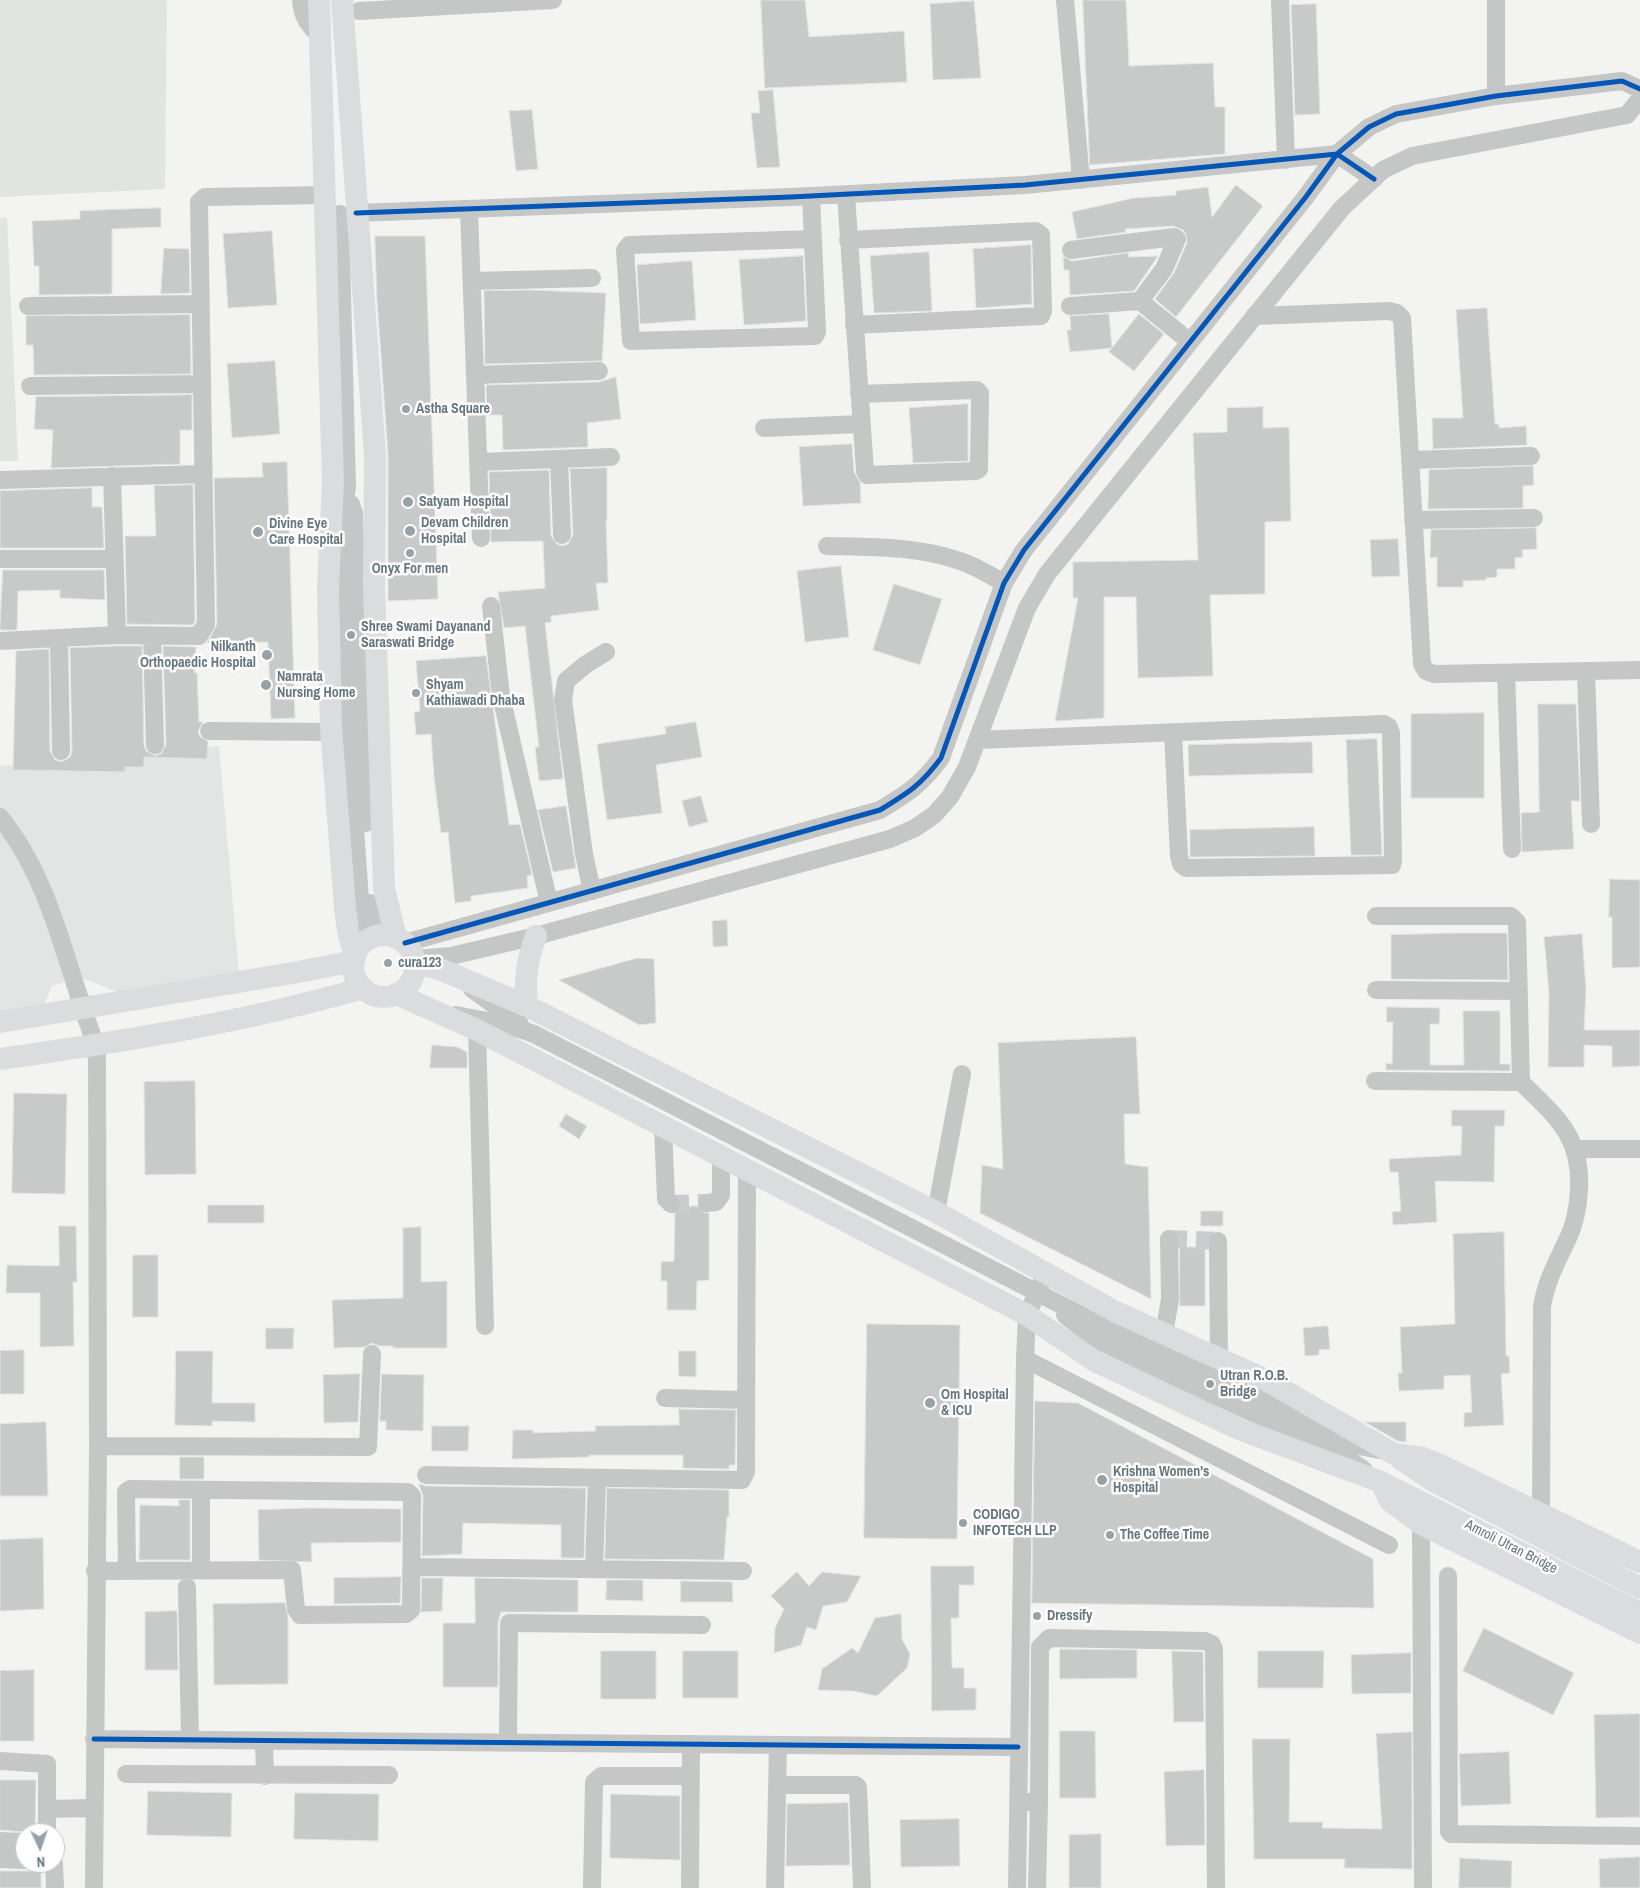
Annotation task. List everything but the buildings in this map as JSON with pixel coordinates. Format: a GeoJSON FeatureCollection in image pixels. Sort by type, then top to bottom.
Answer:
{"type":"FeatureCollection","features":[{"type":"Feature","properties":{"kind":"main road"},"geometry":{"type":"LineString","coordinates":[[319,0],[320,36],[337,209],[375,455],[374,585],[384,888],[389,915],[385,950],[355,976],[363,988],[377,996],[396,994],[411,981],[385,950],[348,931],[332,732],[328,587],[333,484],[337,209],[345,36],[353,4]]}},
{"type":"Feature","properties":{"kind":"main road"},"geometry":{"type":"LineString","coordinates":[[527,1006],[525,982],[527,961],[536,936]]}},
{"type":"Feature","properties":{"kind":"main road"},"geometry":{"type":"LineString","coordinates":[[0,1022],[293,973],[385,950]]}},
{"type":"Feature","properties":{"kind":"main road","name":"Amroli Utran Bridge"},"geometry":{"type":"LineString","coordinates":[[385,950],[448,972],[527,1006],[936,1212],[1116,1312],[1264,1379],[1394,1454],[1437,1483],[1640,1588]]}},
{"type":"Feature","properties":{"kind":"main road"},"geometry":{"type":"LineString","coordinates":[[0,1059],[96,1045],[287,1008],[363,988]]}},
{"type":"Feature","properties":{"kind":"main road","name":"Amroli Utran Bridge"},"geometry":{"type":"LineString","coordinates":[[396,994],[477,1030],[1027,1315],[1093,1360],[1239,1429],[1381,1482],[1640,1613]]}},
{"type":"Feature","properties":{"kind":"main road"},"geometry":{"type":"LineString","coordinates":[[1394,1454],[1423,1458],[1440,1465],[1640,1562]]}},
{"type":"Feature","properties":{"kind":"main road"},"geometry":{"type":"LineString","coordinates":[[1381,1482],[1390,1501],[1396,1508],[1421,1524],[1640,1633]]}},
{"type":"Feature","properties":{"kind":"street"},"geometry":{"type":"LineString","coordinates":[[302,0],[302,14],[307,24],[320,36]]}},
{"type":"Feature","properties":{"kind":"street"},"geometry":{"type":"LineString","coordinates":[[353,4],[553,0]]}},
{"type":"Feature","properties":{"kind":"street"},"geometry":{"type":"LineString","coordinates":[[1065,0],[1081,180]]}},
{"type":"Feature","properties":{"kind":"street"},"geometry":{"type":"LineString","coordinates":[[1280,0],[1286,160]]}},
{"type":"Feature","properties":{"kind":"street"},"geometry":{"type":"LineString","coordinates":[[1496,0],[1496,96]]}},
{"type":"Feature","properties":{"kind":"street"},"geometry":{"type":"LineString","coordinates":[[385,950],[880,810],[924,780],[941,758],[948,743],[1004,584],[1024,550],[1337,154],[1369,127],[1396,114],[1496,96],[1622,81],[1640,89]]}},
{"type":"Feature","properties":{"kind":"street"},"geometry":{"type":"LineString","coordinates":[[385,950],[451,956],[536,936],[890,838],[915,828],[934,815],[950,797],[967,767],[1035,591],[1342,208],[1394,163],[1412,156],[1627,115],[1640,99]]}},
{"type":"Feature","properties":{"kind":"street"},"geometry":{"type":"LineString","coordinates":[[0,642],[117,635],[199,636],[206,624],[198,207],[201,199],[205,197],[337,209],[470,210],[846,195],[1081,180],[1337,154],[1374,179]]}},
{"type":"Feature","properties":{"kind":"street"},"geometry":{"type":"LineString","coordinates":[[846,195],[848,240],[861,424],[865,471],[867,475],[976,471],[981,464],[980,394],[977,390],[859,394]]}},
{"type":"Feature","properties":{"kind":"street"},"geometry":{"type":"LineString","coordinates":[[811,196],[813,239],[817,332],[814,336],[632,343],[630,339],[625,250],[629,245],[813,239]]}},
{"type":"Feature","properties":{"kind":"street"},"geometry":{"type":"LineString","coordinates":[[337,209],[346,487],[342,514],[342,586],[348,726],[385,950]]}},
{"type":"Feature","properties":{"kind":"street"},"geometry":{"type":"LineString","coordinates":[[470,210],[481,538]]}},
{"type":"Feature","properties":{"kind":"street"},"geometry":{"type":"LineString","coordinates":[[848,240],[1036,231],[1041,234],[1043,310],[1041,316],[854,325]]}},
{"type":"Feature","properties":{"kind":"street"},"geometry":{"type":"LineString","coordinates":[[1071,250],[1174,237],[1177,241],[1164,269],[1140,302]]}},
{"type":"Feature","properties":{"kind":"street"},"geometry":{"type":"LineString","coordinates":[[472,281],[592,278]]}},
{"type":"Feature","properties":{"kind":"street"},"geometry":{"type":"LineString","coordinates":[[1070,306],[1140,302],[1190,342]]}},
{"type":"Feature","properties":{"kind":"street"},"geometry":{"type":"LineString","coordinates":[[28,306],[200,304]]}},
{"type":"Feature","properties":{"kind":"street"},"geometry":{"type":"LineString","coordinates":[[1254,316],[1397,313],[1402,318],[1422,664],[1426,671],[1434,674],[1640,670]]}},
{"type":"Feature","properties":{"kind":"street"},"geometry":{"type":"LineString","coordinates":[[476,375],[599,371]]}},
{"type":"Feature","properties":{"kind":"street"},"geometry":{"type":"LineString","coordinates":[[30,386],[202,384]]}},
{"type":"Feature","properties":{"kind":"street"},"geometry":{"type":"LineString","coordinates":[[764,428],[861,424]]}},
{"type":"Feature","properties":{"kind":"street"},"geometry":{"type":"LineString","coordinates":[[1411,460],[1531,456]]}},
{"type":"Feature","properties":{"kind":"street"},"geometry":{"type":"LineString","coordinates":[[478,462],[611,457]]}},
{"type":"Feature","properties":{"kind":"street"},"geometry":{"type":"LineString","coordinates":[[559,459],[562,535]]}},
{"type":"Feature","properties":{"kind":"street"},"geometry":{"type":"LineString","coordinates":[[0,480],[203,474]]}},
{"type":"Feature","properties":{"kind":"street"},"geometry":{"type":"LineString","coordinates":[[112,476],[117,635]]}},
{"type":"Feature","properties":{"kind":"street"},"geometry":{"type":"LineString","coordinates":[[1414,520],[1534,518]]}},
{"type":"Feature","properties":{"kind":"street"},"geometry":{"type":"LineString","coordinates":[[827,546],[892,547],[942,556],[961,561],[1004,584]]}},
{"type":"Feature","properties":{"kind":"street"},"geometry":{"type":"LineString","coordinates":[[0,559],[114,559]]}},
{"type":"Feature","properties":{"kind":"street"},"geometry":{"type":"LineString","coordinates":[[491,606],[501,696],[549,903]]}},
{"type":"Feature","properties":{"kind":"street"},"geometry":{"type":"LineString","coordinates":[[152,636],[155,745]]}},
{"type":"Feature","properties":{"kind":"street"},"geometry":{"type":"LineString","coordinates":[[59,638],[61,751]]}},
{"type":"Feature","properties":{"kind":"street"},"geometry":{"type":"LineString","coordinates":[[592,891],[584,854],[563,700],[566,682],[585,665],[606,652]]}},
{"type":"Feature","properties":{"kind":"street"},"geometry":{"type":"LineString","coordinates":[[1586,671],[1591,824]]}},
{"type":"Feature","properties":{"kind":"street"},"geometry":{"type":"LineString","coordinates":[[1506,672],[1512,849]]}},
{"type":"Feature","properties":{"kind":"street"},"geometry":{"type":"LineString","coordinates":[[977,740],[1384,724],[1389,727],[1391,733],[1394,861],[1392,865],[1186,868],[1181,864],[1179,856],[1173,733]]}},
{"type":"Feature","properties":{"kind":"street"},"geometry":{"type":"LineString","coordinates":[[209,731],[332,732]]}},
{"type":"Feature","properties":{"kind":"street"},"geometry":{"type":"LineString","coordinates":[[0,817],[33,866],[52,916],[81,1007],[96,1045],[98,1446],[95,1571],[94,1888]]}},
{"type":"Feature","properties":{"kind":"street"},"geometry":{"type":"LineString","coordinates":[[636,879],[643,906]]}},
{"type":"Feature","properties":{"kind":"street"},"geometry":{"type":"LineString","coordinates":[[1376,916],[1515,918],[1517,922],[1521,1082],[1559,1120],[1576,1149],[1580,1174],[1578,1202],[1570,1234],[1552,1268],[1545,1288],[1542,1306],[1541,1513]]}},
{"type":"Feature","properties":{"kind":"street"},"geometry":{"type":"LineString","coordinates":[[448,972],[534,1034]]}},
{"type":"Feature","properties":{"kind":"street"},"geometry":{"type":"LineString","coordinates":[[1376,990],[1518,991]]}},
{"type":"Feature","properties":{"kind":"street"},"geometry":{"type":"LineString","coordinates":[[437,1012],[508,1025],[534,1034],[1108,1329],[1255,1396],[1346,1443],[1394,1454]]}},
{"type":"Feature","properties":{"kind":"street"},"geometry":{"type":"LineString","coordinates":[[477,1030],[485,1326]]}},
{"type":"Feature","properties":{"kind":"street"},"geometry":{"type":"LineString","coordinates":[[936,1212],[962,1074]]}},
{"type":"Feature","properties":{"kind":"street"},"geometry":{"type":"LineString","coordinates":[[1375,1081],[1521,1082]]}},
{"type":"Feature","properties":{"kind":"street"},"geometry":{"type":"LineString","coordinates":[[663,1128],[666,1199],[671,1204]]}},
{"type":"Feature","properties":{"kind":"street"},"geometry":{"type":"LineString","coordinates":[[1576,1149],[1640,1149]]}},
{"type":"Feature","properties":{"kind":"street"},"geometry":{"type":"LineString","coordinates":[[707,1203],[716,1202],[721,1195],[721,1158]]}},
{"type":"Feature","properties":{"kind":"street"},"geometry":{"type":"LineString","coordinates":[[426,1475],[742,1480],[746,1472],[744,1400],[747,1171]]}},
{"type":"Feature","properties":{"kind":"street"},"geometry":{"type":"LineString","coordinates":[[1164,1334],[1170,1300],[1169,1239]]}},
{"type":"Feature","properties":{"kind":"street"},"geometry":{"type":"LineString","coordinates":[[1218,1241],[1219,1360]]}},
{"type":"Feature","properties":{"kind":"street"},"geometry":{"type":"LineString","coordinates":[[1017,1888],[1027,1315],[1047,1273]]}},
{"type":"Feature","properties":{"kind":"street"},"geometry":{"type":"LineString","coordinates":[[1037,1293],[1101,1344],[1344,1456],[1381,1482]]}},
{"type":"Feature","properties":{"kind":"street"},"geometry":{"type":"LineString","coordinates":[[98,1446],[368,1447],[372,1354]]}},
{"type":"Feature","properties":{"kind":"street"},"geometry":{"type":"LineString","coordinates":[[1025,1359],[1389,1545]]}},
{"type":"Feature","properties":{"kind":"street"},"geometry":{"type":"LineString","coordinates":[[665,1398],[744,1400]]}},
{"type":"Feature","properties":{"kind":"street"},"geometry":{"type":"LineString","coordinates":[[594,1568],[597,1479]]}},
{"type":"Feature","properties":{"kind":"street"},"geometry":{"type":"LineString","coordinates":[[95,1571],[292,1570],[296,1609],[300,1615],[406,1614],[411,1610],[412,1496],[408,1492],[128,1490],[127,1570]]}},
{"type":"Feature","properties":{"kind":"street"},"geometry":{"type":"LineString","coordinates":[[201,1491],[202,1570]]}},
{"type":"Feature","properties":{"kind":"street"},"geometry":{"type":"LineString","coordinates":[[1421,1524],[1423,1888]]}},
{"type":"Feature","properties":{"kind":"street"},"geometry":{"type":"LineString","coordinates":[[419,1567],[594,1568],[744,1572]]}},
{"type":"Feature","properties":{"kind":"street"},"geometry":{"type":"LineString","coordinates":[[1448,1576],[1449,1832],[1452,1834],[1640,1836]]}},
{"type":"Feature","properties":{"kind":"street"},"geometry":{"type":"LineString","coordinates":[[187,1588],[190,1740]]}},
{"type":"Feature","properties":{"kind":"street"},"geometry":{"type":"LineString","coordinates":[[508,1743],[509,1623],[702,1626]]}},
{"type":"Feature","properties":{"kind":"street"},"geometry":{"type":"LineString","coordinates":[[1037,1888],[1040,1647],[1049,1638],[1205,1642],[1212,1644],[1214,1649],[1216,1888]]}},
{"type":"Feature","properties":{"kind":"street"},"geometry":{"type":"LineString","coordinates":[[94,1739],[1018,1747]]}},
{"type":"Feature","properties":{"kind":"street"},"geometry":{"type":"LineString","coordinates":[[264,1741],[265,1776]]}},
{"type":"Feature","properties":{"kind":"street"},"geometry":{"type":"LineString","coordinates":[[690,1888],[689,1776],[691,1744]]}},
{"type":"Feature","properties":{"kind":"street"},"geometry":{"type":"LineString","coordinates":[[774,1888],[778,1745]]}},
{"type":"Feature","properties":{"kind":"street"},"geometry":{"type":"LineString","coordinates":[[0,1761],[47,1764],[47,1823]]}},
{"type":"Feature","properties":{"kind":"street"},"geometry":{"type":"LineString","coordinates":[[126,1774],[389,1775]]}},
{"type":"Feature","properties":{"kind":"street"},"geometry":{"type":"LineString","coordinates":[[592,1888],[594,1782],[602,1776],[689,1776]]}},
{"type":"Feature","properties":{"kind":"street"},"geometry":{"type":"LineString","coordinates":[[777,1785],[856,1785],[858,1787],[862,1888]]}},
{"type":"Feature","properties":{"kind":"street"},"geometry":{"type":"LineString","coordinates":[[1017,1803],[1039,1802]]}},
{"type":"Feature","properties":{"kind":"street"},"geometry":{"type":"LineString","coordinates":[[47,1809],[94,1808]]}},
{"type":"Feature","properties":{"kind":"street"},"geometry":{"type":"LineString","coordinates":[[0,1841],[15,1842]]}},
{"type":"Feature","properties":{"kind":"street"},"geometry":{"type":"LineString","coordinates":[[0,1859],[15,1860]]}},
{"type":"Feature","properties":{"kind":"street"},"geometry":{"type":"LineString","coordinates":[[54,1873],[55,1888]]}},
{"type":"Feature","properties":{"kind":"shaded area"},"geometry":{"type":"Polygon","coordinates":[[[0,0],[167,0],[165,189],[0,197],[0,0]]]}},
{"type":"Feature","properties":{"kind":"shaded area"},"geometry":{"type":"Polygon","coordinates":[[[7,217],[18,461],[0,461],[0,218],[7,217]]]}},
{"type":"Feature","properties":{"kind":"shaded area"},"geometry":{"type":"Polygon","coordinates":[[[219,746],[239,975],[120,993],[80,977],[52,986],[44,1005],[0,1014],[0,766],[219,746]]]}},
{"type":"Feature","properties":{"kind":"tunnel"},"geometry":{"type":"LineString","coordinates":[[671,1204],[707,1203]]}},
{"type":"Feature","properties":{"kind":"tunnel"},"geometry":{"type":"LineString","coordinates":[[1169,1239],[1218,1241]]}},
{"type":"Feature","properties":{"kind":"cycle path"},"geometry":{"type":"LineString","coordinates":[[405,943],[880,810],[906,793],[920,782],[941,758],[1004,583],[1024,550],[1305,198],[1337,154],[1369,127],[1396,114],[1496,96],[1622,81],[1640,89]]}},
{"type":"Feature","properties":{"kind":"cycle path"},"geometry":{"type":"LineString","coordinates":[[356,213],[791,197],[1025,185],[1337,154],[1374,179]]}},
{"type":"Feature","properties":{"kind":"cycle path"},"geometry":{"type":"LineString","coordinates":[[94,1739],[1018,1747]]}},
{"type":"Feature","properties":{"kind":"place","name":"Astha Square"},"geometry":{"type":"Point","coordinates":[406,409]}},
{"type":"Feature","properties":{"kind":"place","name":"Satyam Hospital"},"geometry":{"type":"Point","coordinates":[408,502]}},
{"type":"Feature","properties":{"kind":"place","name":"Devam Children Hospital"},"geometry":{"type":"Point","coordinates":[410,531]}},
{"type":"Feature","properties":{"kind":"place","name":"Divine Eye Care Hospital"},"geometry":{"type":"Point","coordinates":[258,532]}},
{"type":"Feature","properties":{"kind":"place","name":"Onyx For men"},"geometry":{"type":"Point","coordinates":[410,553]}},
{"type":"Feature","properties":{"kind":"place","name":"Shree Swami Dayanand Saraswati Bridge"},"geometry":{"type":"Point","coordinates":[351,635]}},
{"type":"Feature","properties":{"kind":"place","name":"Nilkanth Orthopaedic Hospital"},"geometry":{"type":"Point","coordinates":[267,655]}},
{"type":"Feature","properties":{"kind":"place","name":"Namrata Nursing Home"},"geometry":{"type":"Point","coordinates":[266,685]}},
{"type":"Feature","properties":{"kind":"place","name":"Shyam Kathiawadi Dhaba"},"geometry":{"type":"Point","coordinates":[416,693]}},
{"type":"Feature","properties":{"kind":"place","name":"cura123"},"geometry":{"type":"Point","coordinates":[388,963]}},
{"type":"Feature","properties":{"kind":"place","name":"Utran R.O.B. Bridge"},"geometry":{"type":"Point","coordinates":[1210,1384]}},
{"type":"Feature","properties":{"kind":"place","name":"Om Hospital & ICU"},"geometry":{"type":"Point","coordinates":[930,1403]}},
{"type":"Feature","properties":{"kind":"place","name":"Krishna Women's Hospital"},"geometry":{"type":"Point","coordinates":[1102,1480]}},
{"type":"Feature","properties":{"kind":"place","name":"CODIGO INFOTECH LLP"},"geometry":{"type":"Point","coordinates":[963,1523]}},
{"type":"Feature","properties":{"kind":"place","name":"The Coffee Time"},"geometry":{"type":"Point","coordinates":[1110,1535]}},
{"type":"Feature","properties":{"kind":"place","name":"Dressify"},"geometry":{"type":"Point","coordinates":[1037,1616]}}]}
